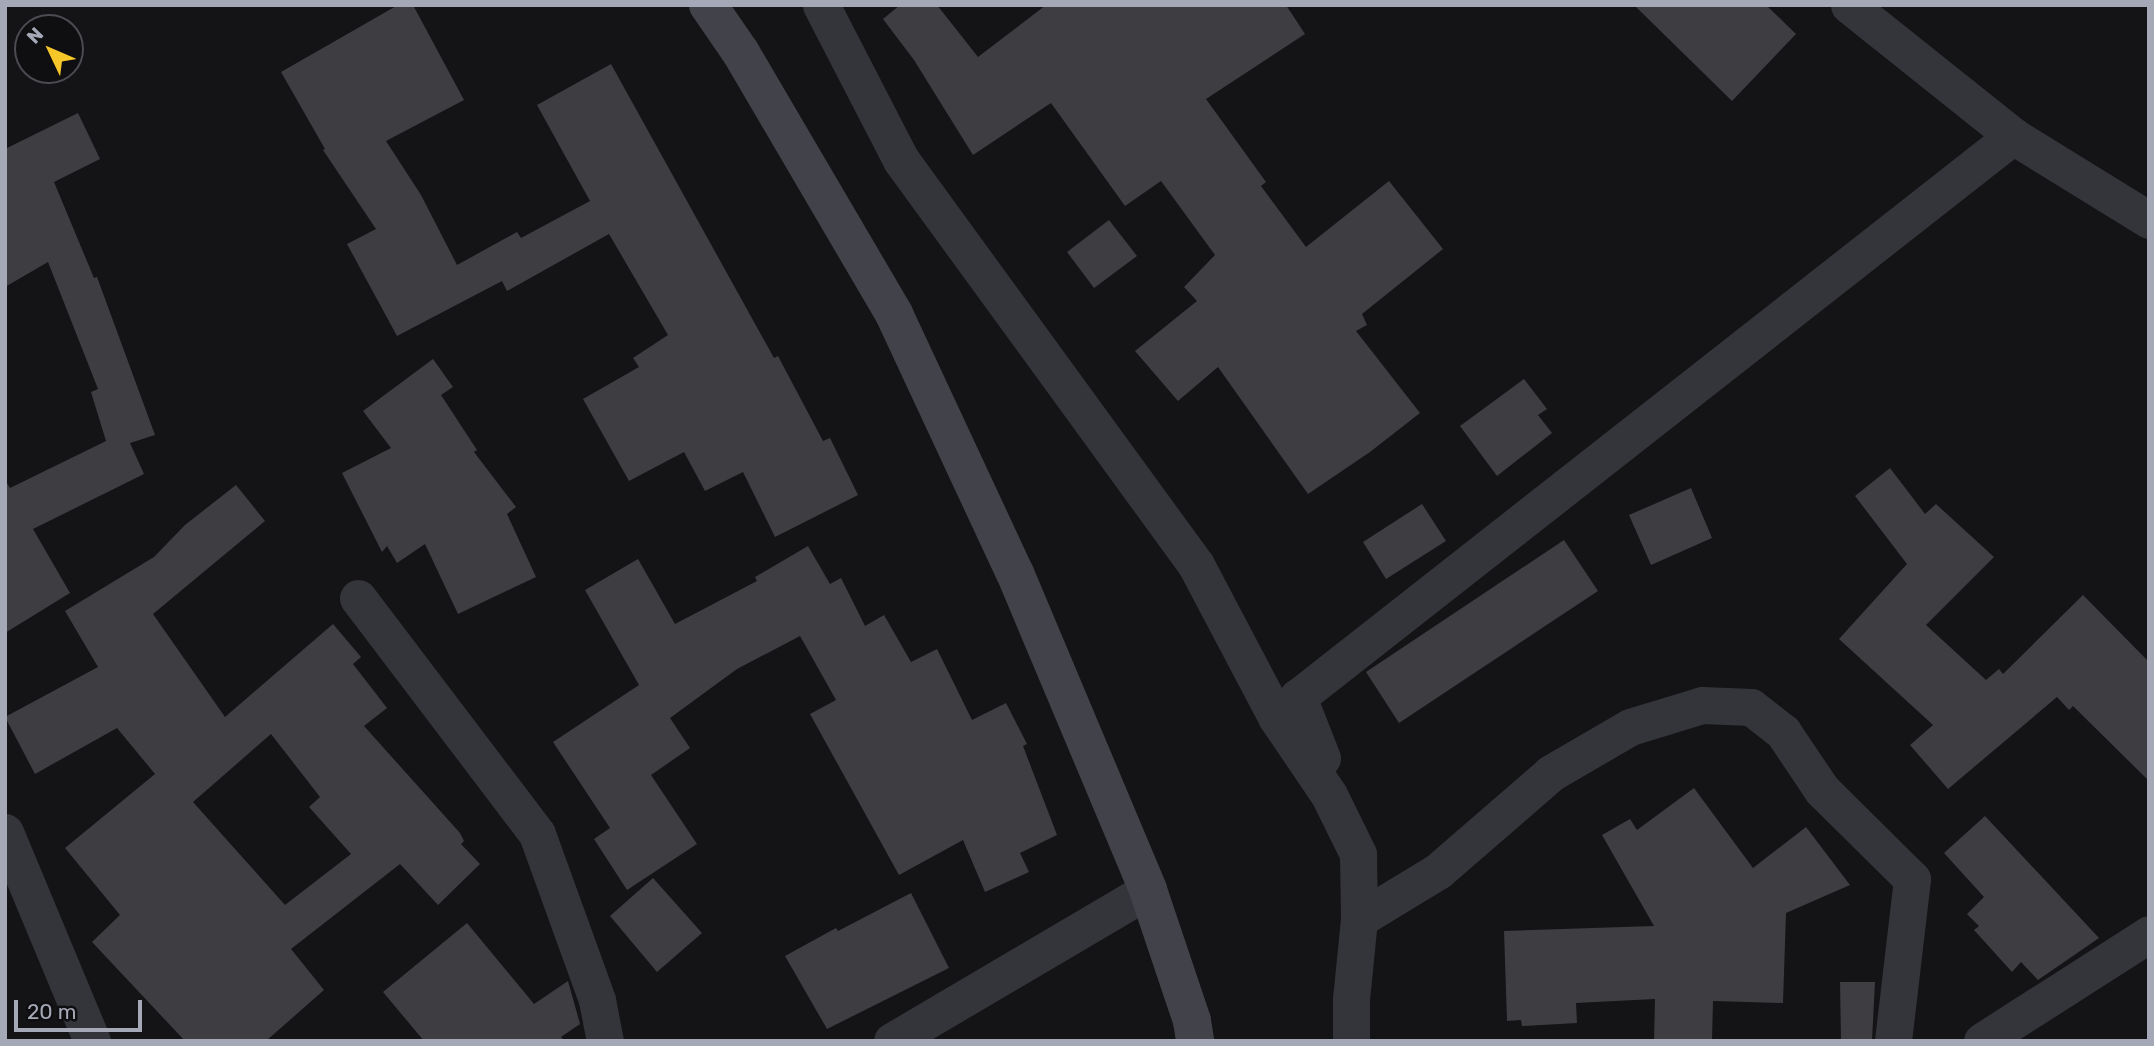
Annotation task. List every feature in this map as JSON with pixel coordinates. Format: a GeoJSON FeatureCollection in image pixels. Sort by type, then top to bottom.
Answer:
{"type":"FeatureCollection","features":[{"type":"Feature","properties":{"kind":"main road"},"geometry":{"type":"LineString","coordinates":[[708,5],[741,53],[894,314],[1015,573],[1148,890],[1192,1021],[1195,1041]]}},
{"type":"Feature","properties":{"kind":"street"},"geometry":{"type":"LineString","coordinates":[[821,5],[901,160],[1196,565],[1276,717],[1329,795],[1358,854]]}},
{"type":"Feature","properties":{"kind":"street"},"geometry":{"type":"LineString","coordinates":[[1849,5],[2013,136],[2149,220]]}},
{"type":"Feature","properties":{"kind":"street"},"geometry":{"type":"LineString","coordinates":[[1351,1041],[1359,919],[1358,854],[1298,697],[2013,136]]}},
{"type":"Feature","properties":{"kind":"street"},"geometry":{"type":"LineString","coordinates":[[358,598],[537,834],[597,1000],[605,1041]]}},
{"type":"Feature","properties":{"kind":"street"},"geometry":{"type":"LineString","coordinates":[[1359,919],[1438,871],[1551,773],[1630,727],[1702,705],[1751,707],[1783,732],[1822,790],[1912,879],[1893,1041]]}},
{"type":"Feature","properties":{"kind":"street"},"geometry":{"type":"LineString","coordinates":[[5,832],[92,1041]]}},
{"type":"Feature","properties":{"kind":"street"},"geometry":{"type":"LineString","coordinates":[[892,1041],[1148,890]]}},
{"type":"Feature","properties":{"kind":"street"},"geometry":{"type":"LineString","coordinates":[[1982,1041],[2149,934]]}},
{"type":"Feature","properties":{"kind":"building"},"geometry":{"type":"Polygon","coordinates":[[[398,5],[413,5],[464,100],[386,141],[421,195],[457,265],[517,232],[521,238],[590,201],[537,105],[611,64],[774,358],[778,356],[823,441],[830,438],[858,495],[775,537],[743,472],[705,491],[684,452],[629,481],[583,399],[639,367],[633,358],[668,335],[609,234],[507,291],[502,281],[397,336],[347,244],[376,229],[323,150],[325,149],[281,72],[398,5]]]}},
{"type":"Feature","properties":{"kind":"building"},"geometry":{"type":"Polygon","coordinates":[[[900,5],[937,5],[978,57],[1046,5],[1286,5],[1305,34],[1206,99],[1266,182],[1261,186],[1306,247],[1389,181],[1443,249],[1362,314],[1367,325],[1356,331],[1420,413],[1370,452],[1308,494],[1218,367],[1178,401],[1135,351],[1197,301],[1184,287],[1215,255],[1161,181],[1125,206],[1051,103],[973,155],[914,60],[883,19],[900,5]]]}},
{"type":"Feature","properties":{"kind":"building"},"geometry":{"type":"Polygon","coordinates":[[[1634,5],[1766,5],[1796,34],[1732,101],[1634,5]]]}},
{"type":"Feature","properties":{"kind":"building"},"geometry":{"type":"Polygon","coordinates":[[[78,113],[100,159],[54,182],[94,278],[97,277],[155,435],[130,443],[144,474],[33,529],[70,593],[5,633],[5,480],[10,488],[106,441],[91,392],[98,389],[48,262],[5,287],[5,149],[78,113]]]}},
{"type":"Feature","properties":{"kind":"building"},"geometry":{"type":"Polygon","coordinates":[[[1109,220],[1137,256],[1094,288],[1067,252],[1109,220]]]}},
{"type":"Feature","properties":{"kind":"building"},"geometry":{"type":"Polygon","coordinates":[[[433,359],[453,387],[441,395],[477,450],[474,452],[516,507],[507,514],[536,577],[458,614],[425,544],[397,563],[387,546],[382,552],[342,473],[391,448],[363,411],[433,359]]]}},
{"type":"Feature","properties":{"kind":"building"},"geometry":{"type":"Polygon","coordinates":[[[1524,379],[1547,409],[1538,415],[1552,433],[1497,476],[1460,426],[1524,379]]]}},
{"type":"Feature","properties":{"kind":"building"},"geometry":{"type":"Polygon","coordinates":[[[1890,468],[1925,514],[1936,504],[1994,557],[1926,625],[1986,680],[1999,669],[2003,674],[2083,595],[2149,662],[2149,781],[2073,706],[2069,710],[2057,697],[1948,789],[1910,745],[1933,725],[1839,639],[1907,564],[1855,496],[1890,468]]]}},
{"type":"Feature","properties":{"kind":"building"},"geometry":{"type":"Polygon","coordinates":[[[236,485],[265,521],[153,614],[225,717],[333,624],[361,657],[353,664],[387,708],[364,726],[460,833],[464,841],[461,844],[480,864],[438,905],[400,864],[291,949],[324,990],[266,1041],[185,1041],[92,942],[120,915],[65,848],[155,774],[117,728],[35,774],[5,717],[98,667],[65,611],[154,557],[185,525],[236,485]],[[271,734],[193,802],[285,905],[351,854],[309,807],[320,797],[271,734]]]}},
{"type":"Feature","properties":{"kind":"building"},"geometry":{"type":"Polygon","coordinates":[[[1691,488],[1712,538],[1651,565],[1629,515],[1691,488]]]}},
{"type":"Feature","properties":{"kind":"building"},"geometry":{"type":"Polygon","coordinates":[[[1422,504],[1446,541],[1386,579],[1363,542],[1422,504]]]}},
{"type":"Feature","properties":{"kind":"building"},"geometry":{"type":"Polygon","coordinates":[[[1564,540],[1598,591],[1399,723],[1366,672],[1564,540]]]}},
{"type":"Feature","properties":{"kind":"building"},"geometry":{"type":"Polygon","coordinates":[[[808,546],[830,584],[841,578],[865,626],[884,615],[911,662],[937,649],[972,720],[1006,703],[1027,744],[1023,746],[1057,835],[1020,853],[1029,872],[985,892],[963,840],[899,875],[810,714],[836,700],[800,636],[737,669],[670,718],[690,748],[651,775],[697,844],[627,890],[594,839],[610,828],[553,742],[639,685],[585,590],[638,559],[675,624],[757,581],[755,577],[808,546]]]}},
{"type":"Feature","properties":{"kind":"building"},"geometry":{"type":"Polygon","coordinates":[[[1694,788],[1753,868],[1806,827],[1850,885],[1786,913],[1783,1003],[1713,1001],[1712,1041],[1654,1041],[1655,999],[1576,1003],[1577,1023],[1522,1026],[1521,1020],[1507,1021],[1504,931],[1654,926],[1602,835],[1630,819],[1637,830],[1694,788]]]}},
{"type":"Feature","properties":{"kind":"building"},"geometry":{"type":"Polygon","coordinates":[[[1985,816],[2099,938],[2038,980],[2021,962],[2012,972],[1974,930],[1979,926],[1967,914],[1984,897],[1944,853],[1985,816]]]}},
{"type":"Feature","properties":{"kind":"building"},"geometry":{"type":"Polygon","coordinates":[[[653,878],[702,933],[657,972],[610,916],[653,878]]]}},
{"type":"Feature","properties":{"kind":"building"},"geometry":{"type":"Polygon","coordinates":[[[911,893],[949,968],[827,1029],[785,956],[836,928],[838,931],[911,893]]]}},
{"type":"Feature","properties":{"kind":"building"},"geometry":{"type":"Polygon","coordinates":[[[467,923],[534,1004],[568,981],[580,1024],[561,1037],[565,1041],[424,1041],[383,992],[467,923]]]}},
{"type":"Feature","properties":{"kind":"building"},"geometry":{"type":"Polygon","coordinates":[[[1840,982],[1875,982],[1872,1041],[1841,1041],[1840,982]]]}}]}
